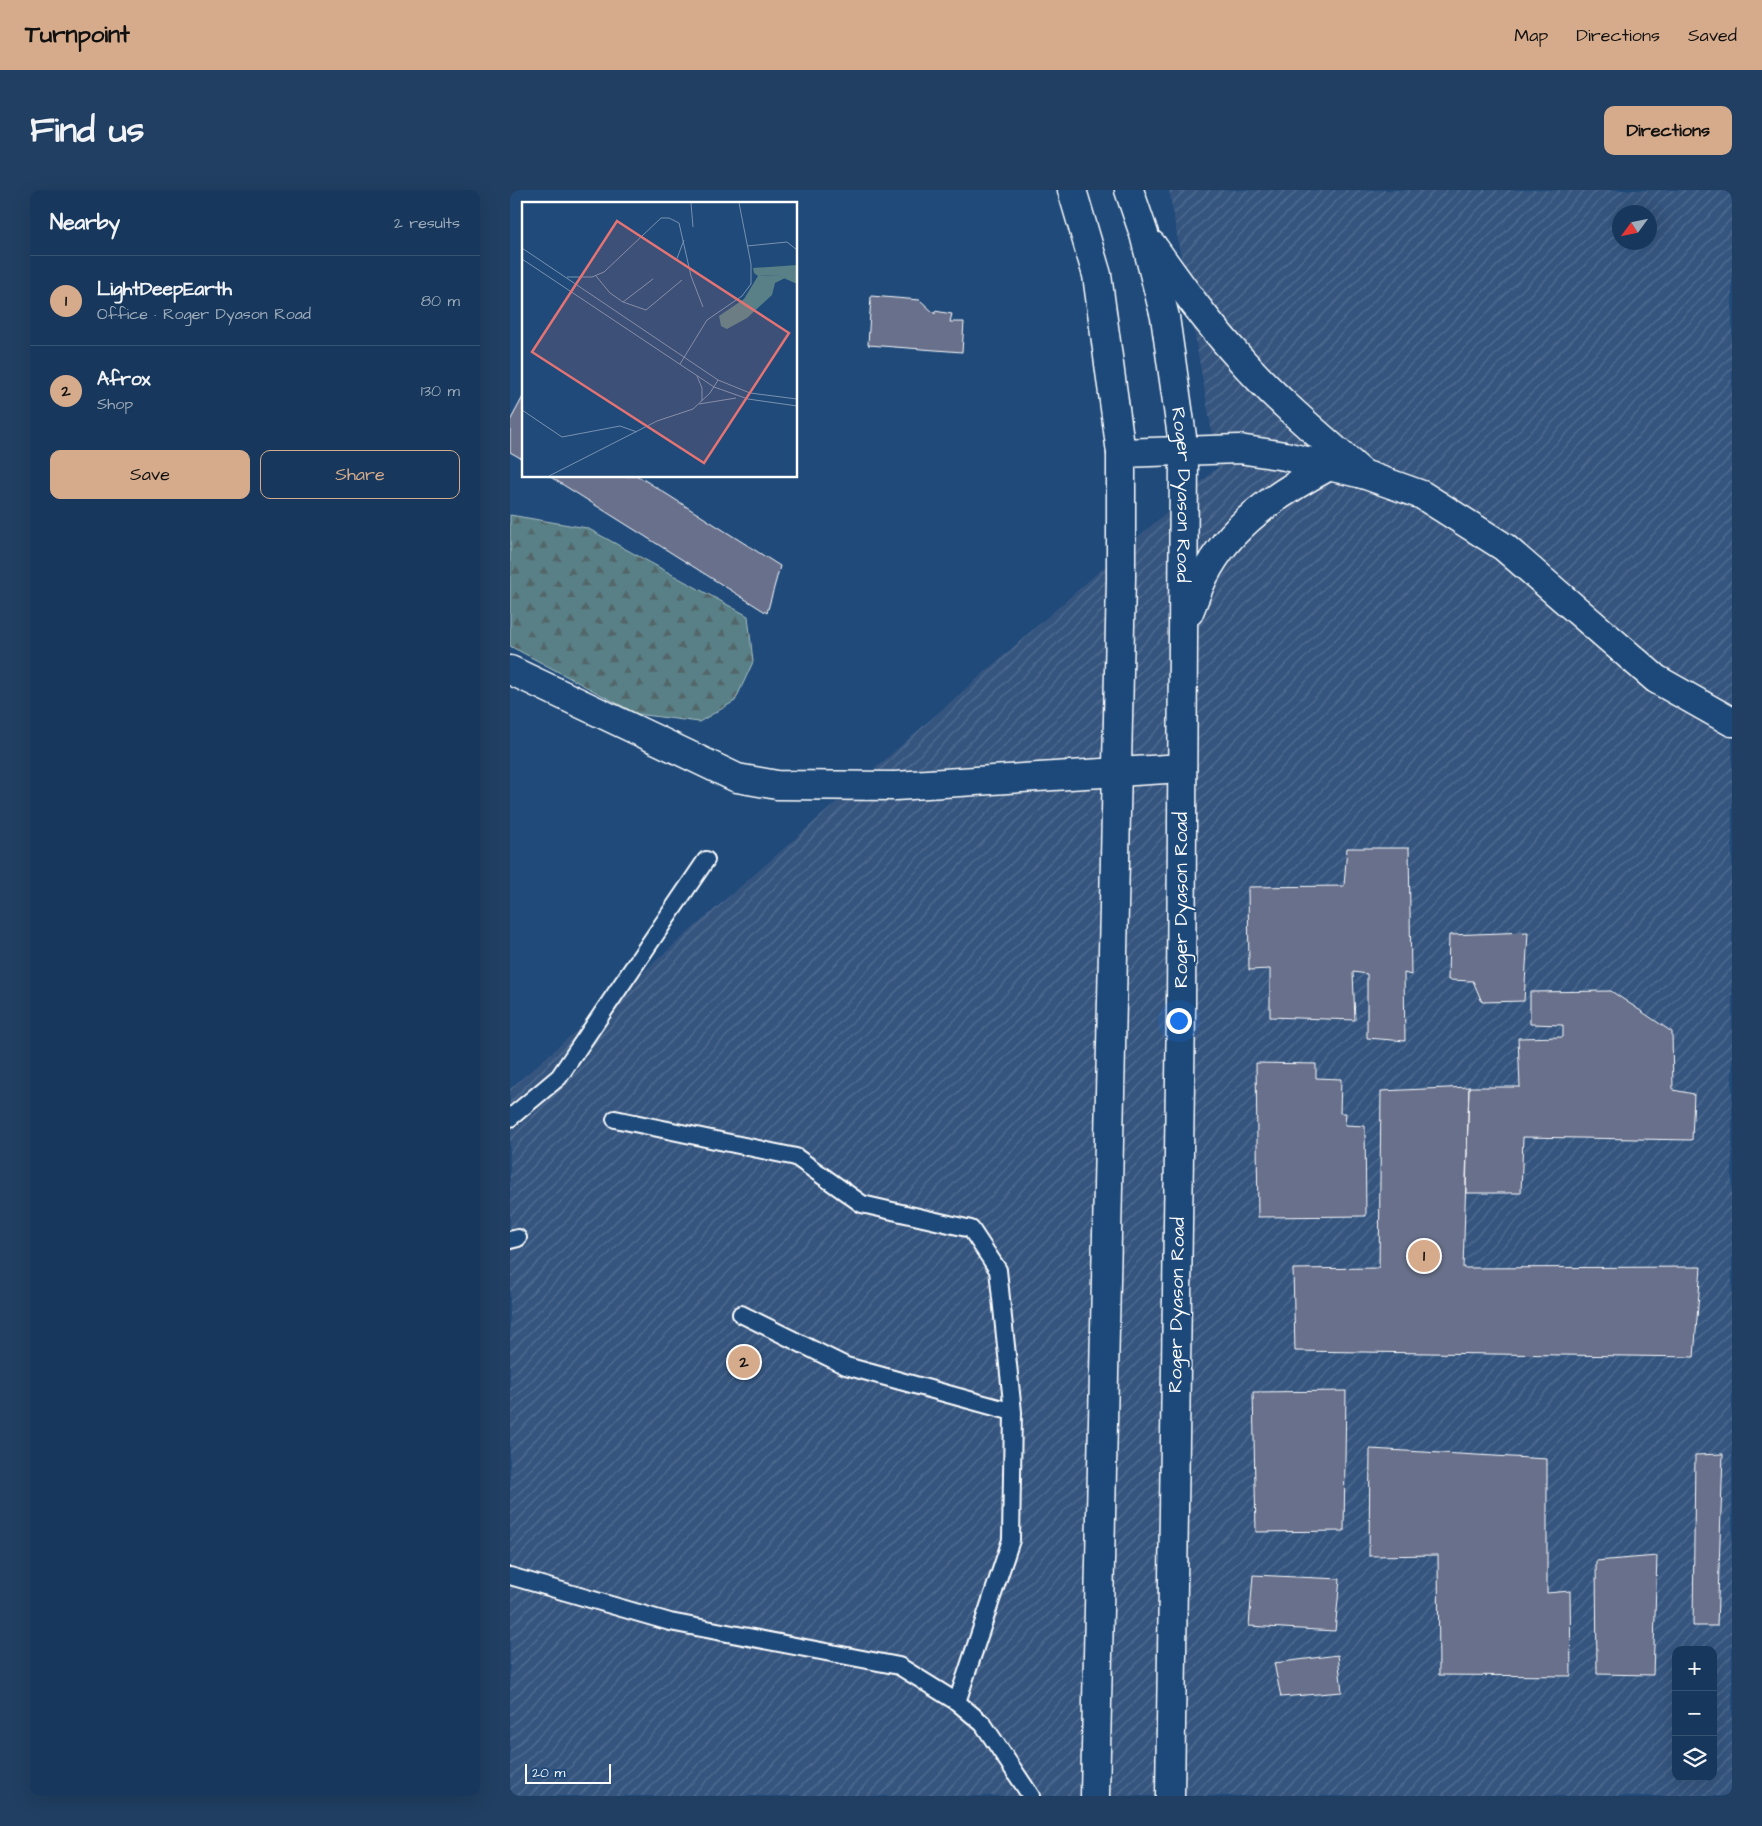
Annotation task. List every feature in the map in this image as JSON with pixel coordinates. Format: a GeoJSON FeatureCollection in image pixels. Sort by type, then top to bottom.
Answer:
{"type":"FeatureCollection","features":[{"type":"Feature","properties":{"kind":"main road"},"geometry":{"type":"LineString","coordinates":[[1072,190],[1097,275],[1121,453],[1121,578],[1095,1796]]}},
{"type":"Feature","properties":{"kind":"main road","name":"Roger Dyason Road"},"geometry":{"type":"LineString","coordinates":[[1129,190],[1144,234],[1165,317],[1184,451],[1184,626],[1170,1796]]}},
{"type":"Feature","properties":{"kind":"main road"},"geometry":{"type":"LineString","coordinates":[[1144,234],[1199,312],[1237,356],[1284,404],[1363,474]]}},
{"type":"Feature","properties":{"kind":"main road"},"geometry":{"type":"LineString","coordinates":[[1121,453],[1239,449],[1363,474],[1422,495],[1504,548],[1656,679],[1732,722]]}},
{"type":"Feature","properties":{"kind":"main road"},"geometry":{"type":"LineString","coordinates":[[1184,626],[1207,570],[1215,557],[1242,525],[1268,502],[1329,466]]}},
{"type":"Feature","properties":{"kind":"main road"},"geometry":{"type":"LineString","coordinates":[[510,670],[737,778],[777,785],[895,786],[1182,768]]}},
{"type":"Feature","properties":{"kind":"lane"},"geometry":{"type":"LineString","coordinates":[[510,1118],[559,1077],[706,860]]}},
{"type":"Feature","properties":{"kind":"lane"},"geometry":{"type":"LineString","coordinates":[[615,1119],[796,1157],[862,1204],[971,1229],[998,1270],[1013,1412],[1011,1540],[957,1702]]}},
{"type":"Feature","properties":{"kind":"lane"},"geometry":{"type":"LineString","coordinates":[[741,1314],[846,1366],[1013,1412]]}},
{"type":"Feature","properties":{"kind":"lane"},"geometry":{"type":"LineString","coordinates":[[510,1576],[670,1622],[899,1666],[957,1702],[983,1724],[1031,1796]]}},
{"type":"Feature","properties":{"kind":"shaded area"},"geometry":{"type":"Polygon","coordinates":[[[1169,190],[1732,190],[1732,1796],[510,1796],[510,1089],[1218,467],[1169,190]]]}},
{"type":"Feature","properties":{"kind":"green space"},"geometry":{"type":"Polygon","coordinates":[[[510,515],[587,528],[748,616],[753,662],[735,701],[699,722],[637,714],[510,646],[510,515]]]}},
{"type":"Feature","properties":{"kind":"building"},"geometry":{"type":"Polygon","coordinates":[[[871,296],[920,300],[935,314],[935,311],[952,314],[950,322],[964,322],[962,352],[868,345],[871,296]]]}},
{"type":"Feature","properties":{"kind":"building"},"geometry":{"type":"Polygon","coordinates":[[[522,399],[522,459],[510,452],[510,421],[522,399]]]}},
{"type":"Feature","properties":{"kind":"building"},"geometry":{"type":"Polygon","coordinates":[[[552,478],[641,478],[780,566],[767,613],[552,478]]]}},
{"type":"Feature","properties":{"kind":"building"},"geometry":{"type":"Polygon","coordinates":[[[1347,848],[1409,848],[1411,975],[1404,973],[1405,1041],[1367,1038],[1367,974],[1353,972],[1355,1020],[1270,1017],[1270,969],[1249,970],[1248,887],[1344,886],[1347,848]]]}},
{"type":"Feature","properties":{"kind":"building"},"geometry":{"type":"Polygon","coordinates":[[[1528,932],[1524,1001],[1482,1002],[1473,981],[1448,980],[1449,935],[1528,932]]]}},
{"type":"Feature","properties":{"kind":"building"},"geometry":{"type":"Polygon","coordinates":[[[1611,991],[1672,1032],[1673,1090],[1694,1094],[1692,1140],[1523,1137],[1521,1193],[1466,1193],[1469,1087],[1520,1087],[1518,1038],[1563,1037],[1563,1025],[1530,1024],[1530,992],[1611,991]]]}},
{"type":"Feature","properties":{"kind":"building"},"geometry":{"type":"Polygon","coordinates":[[[1256,1063],[1316,1064],[1316,1078],[1341,1079],[1340,1113],[1346,1113],[1345,1125],[1365,1126],[1366,1216],[1258,1217],[1256,1063]]]}},
{"type":"Feature","properties":{"kind":"building"},"geometry":{"type":"Polygon","coordinates":[[[1469,1087],[1463,1268],[1701,1267],[1694,1357],[1295,1351],[1293,1269],[1379,1268],[1381,1091],[1469,1087]]]}},
{"type":"Feature","properties":{"kind":"building"},"geometry":{"type":"Polygon","coordinates":[[[1346,1391],[1344,1531],[1256,1532],[1253,1392],[1346,1391]]]}},
{"type":"Feature","properties":{"kind":"building"},"geometry":{"type":"Polygon","coordinates":[[[1370,1449],[1547,1459],[1547,1593],[1570,1591],[1571,1676],[1439,1675],[1438,1555],[1369,1556],[1370,1449]]]}},
{"type":"Feature","properties":{"kind":"building"},"geometry":{"type":"Polygon","coordinates":[[[1723,1454],[1717,1626],[1693,1626],[1695,1455],[1723,1454]]]}},
{"type":"Feature","properties":{"kind":"building"},"geometry":{"type":"Polygon","coordinates":[[[1657,1556],[1653,1675],[1597,1674],[1596,1561],[1657,1556]]]}},
{"type":"Feature","properties":{"kind":"building"},"geometry":{"type":"Polygon","coordinates":[[[1253,1575],[1340,1579],[1335,1631],[1249,1626],[1253,1575]]]}},
{"type":"Feature","properties":{"kind":"building"},"geometry":{"type":"Polygon","coordinates":[[[1338,1655],[1342,1692],[1281,1697],[1274,1663],[1338,1655]]]}},
{"type":"Feature","properties":{"kind":"place","name":"LightDeepEarth"},"geometry":{"type":"Point","coordinates":[1424,1256]}},
{"type":"Feature","properties":{"kind":"place","name":"Afrox"},"geometry":{"type":"Point","coordinates":[744,1362]}}]}
